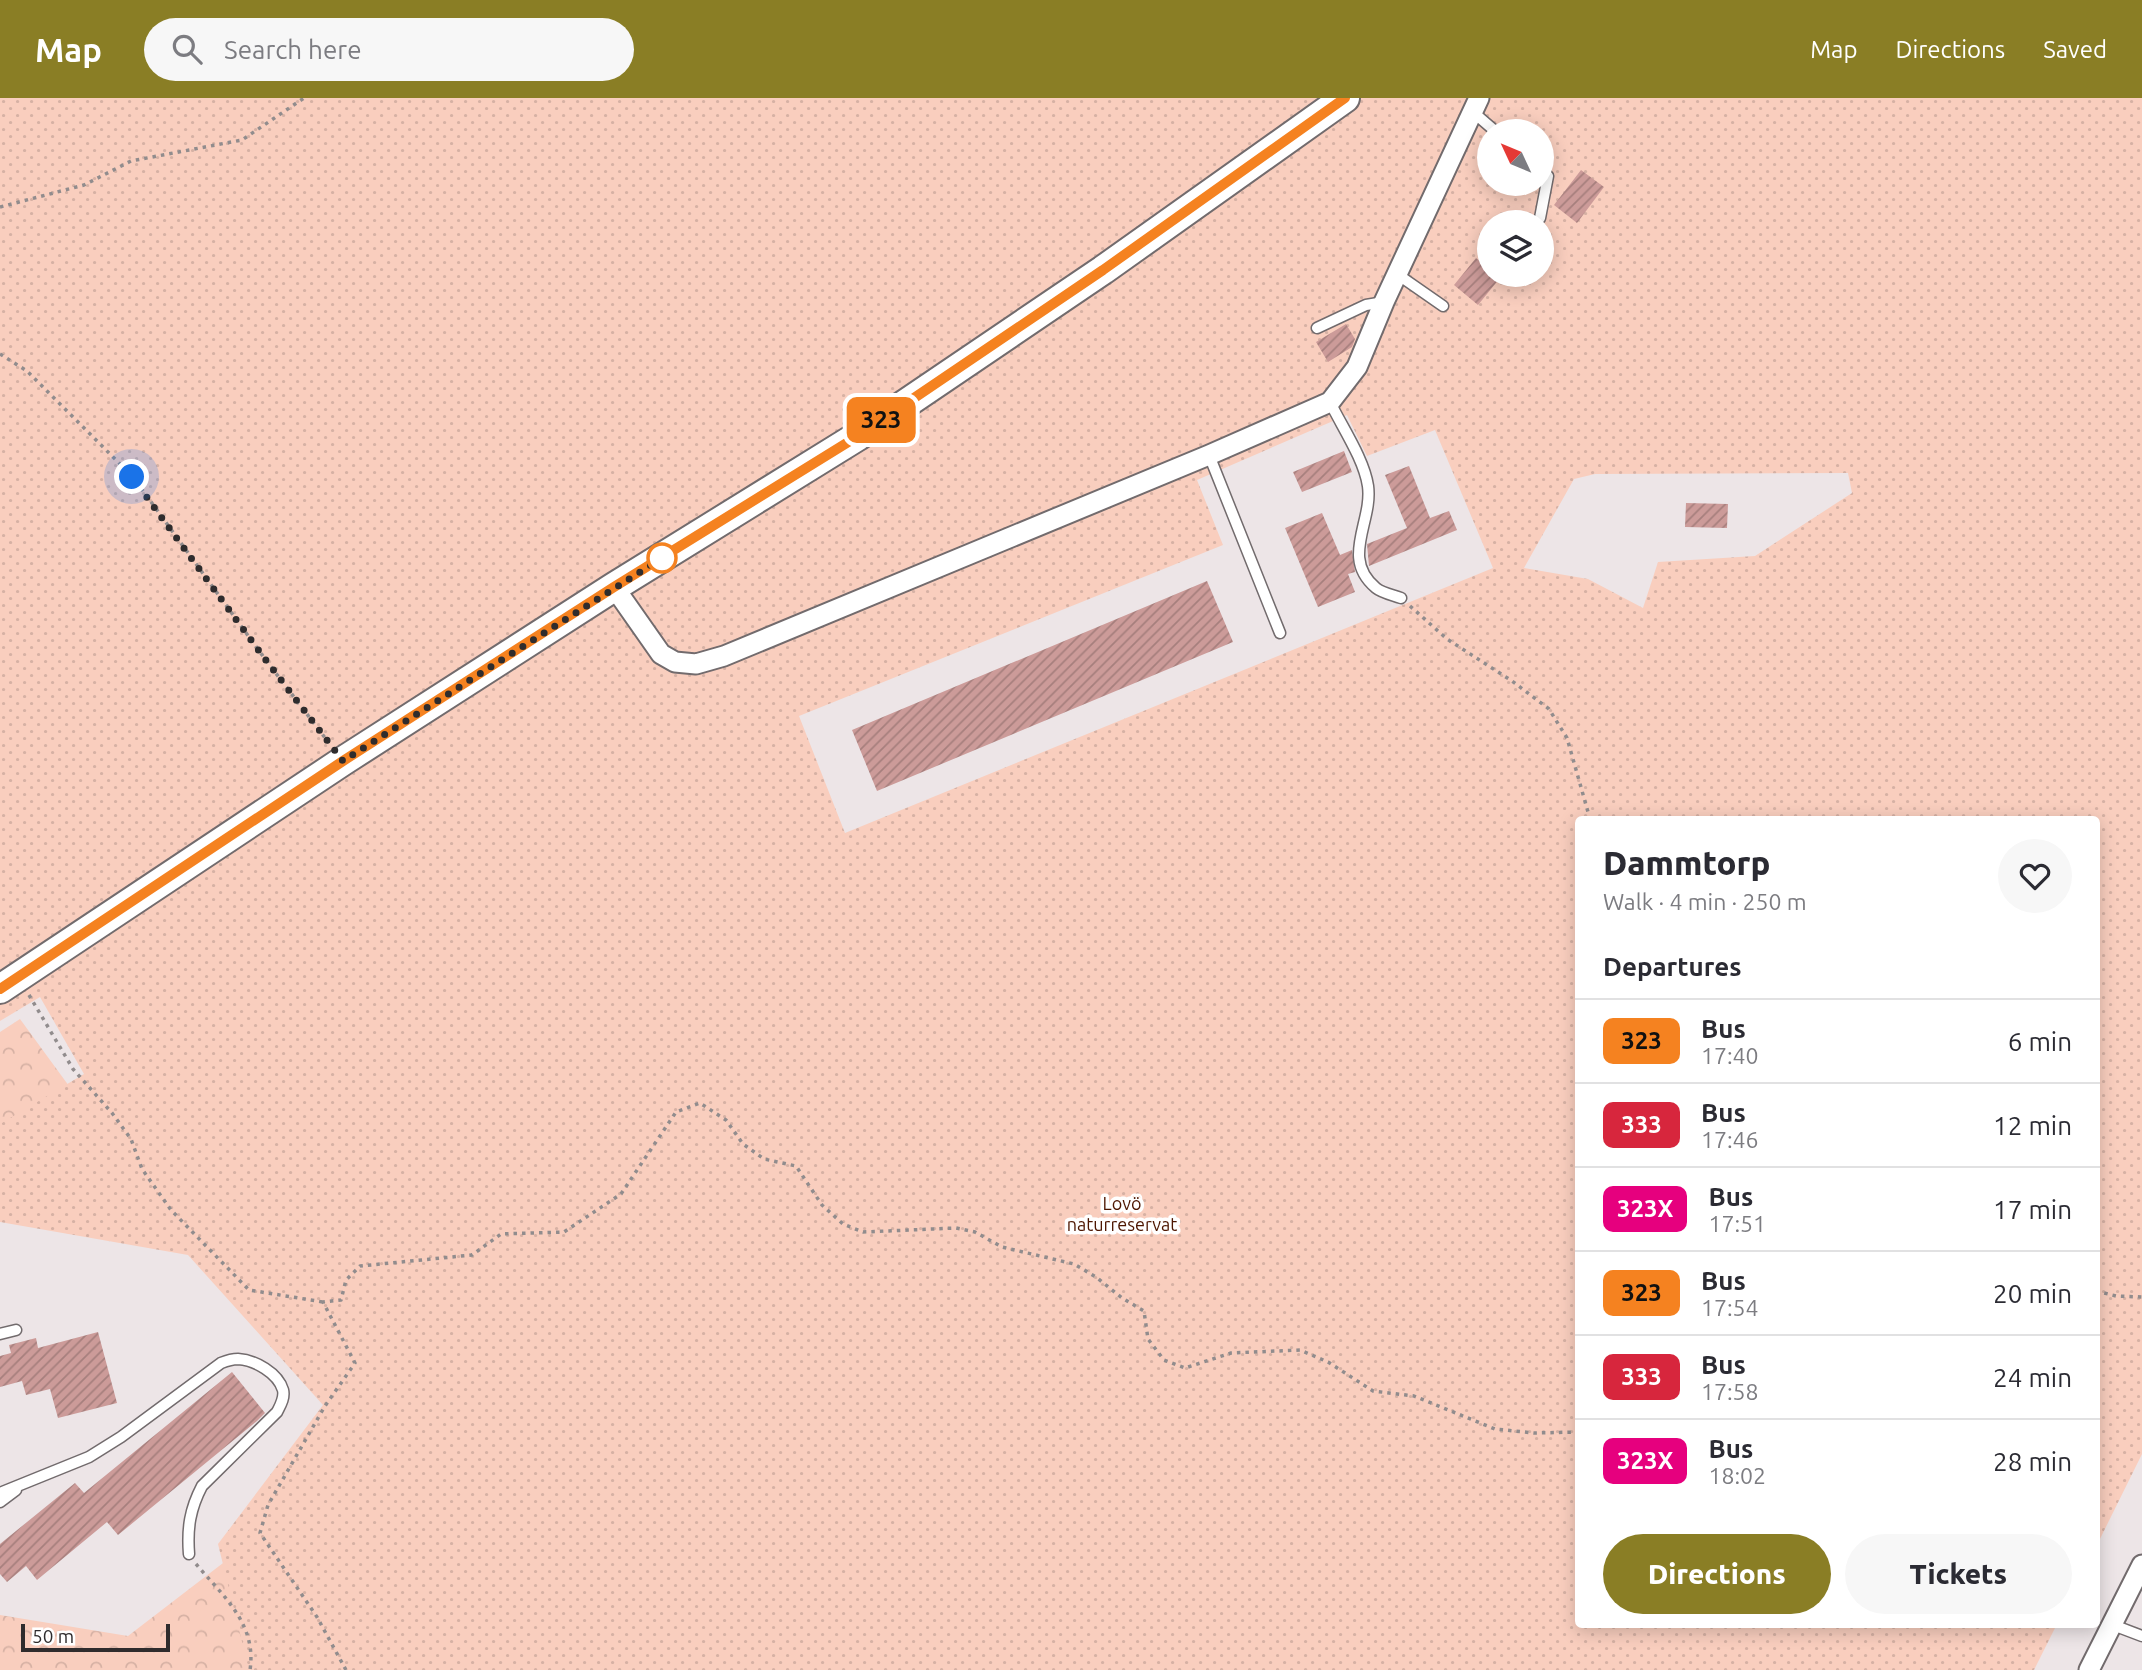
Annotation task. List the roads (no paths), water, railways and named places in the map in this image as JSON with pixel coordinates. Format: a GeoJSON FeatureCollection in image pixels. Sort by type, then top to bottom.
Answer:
{"type":"FeatureCollection","features":[{"type":"Feature","properties":{"kind":"street"},"geometry":{"type":"LineString","coordinates":[[9,983],[343,761],[614,587],[858,436],[1103,270],[1345,98]]}},
{"type":"Feature","properties":{"kind":"street"},"geometry":{"type":"LineString","coordinates":[[614,587],[661,654],[675,662],[696,664],[724,656],[1209,455],[1330,402],[1357,367],[1384,302],[1476,105]]}},
{"type":"Feature","properties":{"kind":"street"},"geometry":{"type":"LineString","coordinates":[[2089,1670],[2142,1565]]}},
{"type":"Feature","properties":{"kind":"lane"},"geometry":{"type":"LineString","coordinates":[[1397,274],[1443,306]]}},
{"type":"Feature","properties":{"kind":"lane"},"geometry":{"type":"LineString","coordinates":[[1318,328],[1366,305],[1384,302]]}},
{"type":"Feature","properties":{"kind":"lane"},"geometry":{"type":"LineString","coordinates":[[1330,402],[1362,467],[1368,488],[1358,549],[1360,570],[1377,589],[1401,598]]}},
{"type":"Feature","properties":{"kind":"lane"},"geometry":{"type":"LineString","coordinates":[[1209,455],[1280,633]]}},
{"type":"Feature","properties":{"kind":"lane"},"geometry":{"type":"LineString","coordinates":[[0,1334],[16,1330]]}},
{"type":"Feature","properties":{"kind":"lane"},"geometry":{"type":"LineString","coordinates":[[0,1493],[89,1457],[121,1437],[221,1363],[235,1358],[263,1366],[283,1390],[283,1400],[277,1412],[202,1486],[189,1518],[189,1554]]}},
{"type":"Feature","properties":{"kind":"lane"},"geometry":{"type":"LineString","coordinates":[[0,1502],[26,1483]]}},
{"type":"Feature","properties":{"kind":"lane"},"geometry":{"type":"LineString","coordinates":[[2113,1625],[2142,1636]]}},
{"type":"Feature","properties":{"kind":"park label","name":"Lovö naturreservat"},"geometry":{"type":"Point","coordinates":[1122,1213]}}]}
